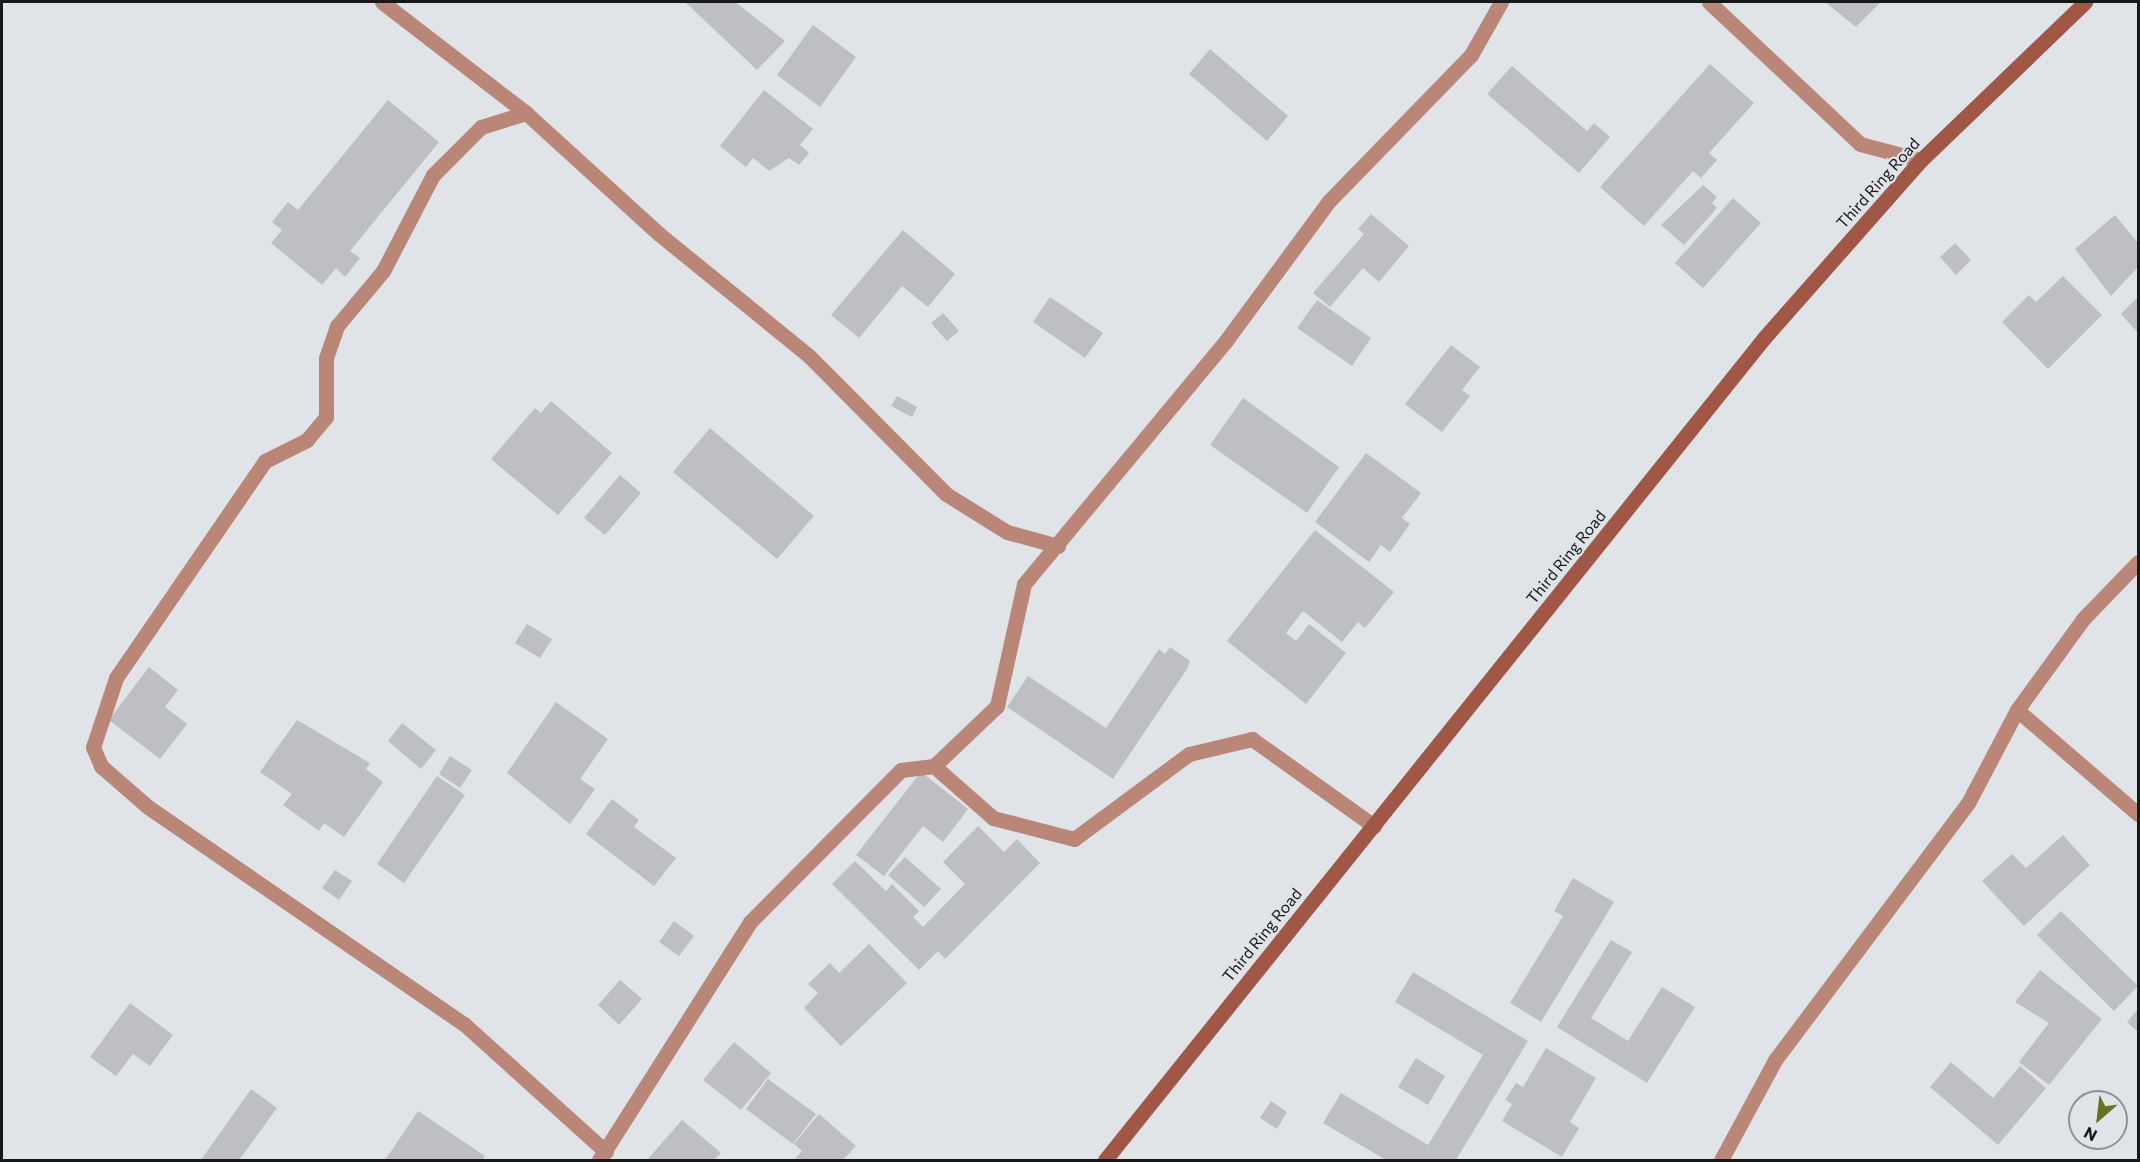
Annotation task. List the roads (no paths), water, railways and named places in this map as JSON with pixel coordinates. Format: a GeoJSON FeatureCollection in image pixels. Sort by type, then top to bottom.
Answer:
{"type":"FeatureCollection","features":[{"type":"Feature","properties":{"kind":"street"},"geometry":{"type":"LineString","coordinates":[[382,2],[526,113],[659,234],[809,356],[946,494],[1008,532],[1058,546]]}},
{"type":"Feature","properties":{"kind":"street"},"geometry":{"type":"LineString","coordinates":[[526,113],[480,127],[433,175],[383,271],[337,326],[326,358],[326,417],[307,440],[265,461],[116,678],[93,747],[100,766],[148,807],[464,1024],[603,1156],[750,922],[901,770],[934,766],[997,706],[1024,584],[1058,546],[1225,342],[1329,201],[1471,55],[1501,2]]}},
{"type":"Feature","properties":{"kind":"street"},"geometry":{"type":"LineString","coordinates":[[1709,2],[1860,144],[1921,160]]}},
{"type":"Feature","properties":{"kind":"street","name":"Third Ring Road"},"geometry":{"type":"LineString","coordinates":[[1105,1161],[1764,338],[1921,160],[2085,2]]}},
{"type":"Feature","properties":{"kind":"street"},"geometry":{"type":"LineString","coordinates":[[1721,1161],[1775,1060],[1968,803],[2017,710],[2083,619],[2139,562]]}},
{"type":"Feature","properties":{"kind":"street"},"geometry":{"type":"LineString","coordinates":[[2017,710],[2139,814]]}},
{"type":"Feature","properties":{"kind":"street"},"geometry":{"type":"LineString","coordinates":[[934,766],[993,818],[1074,839],[1189,754],[1252,739],[1374,826]]}}]}
